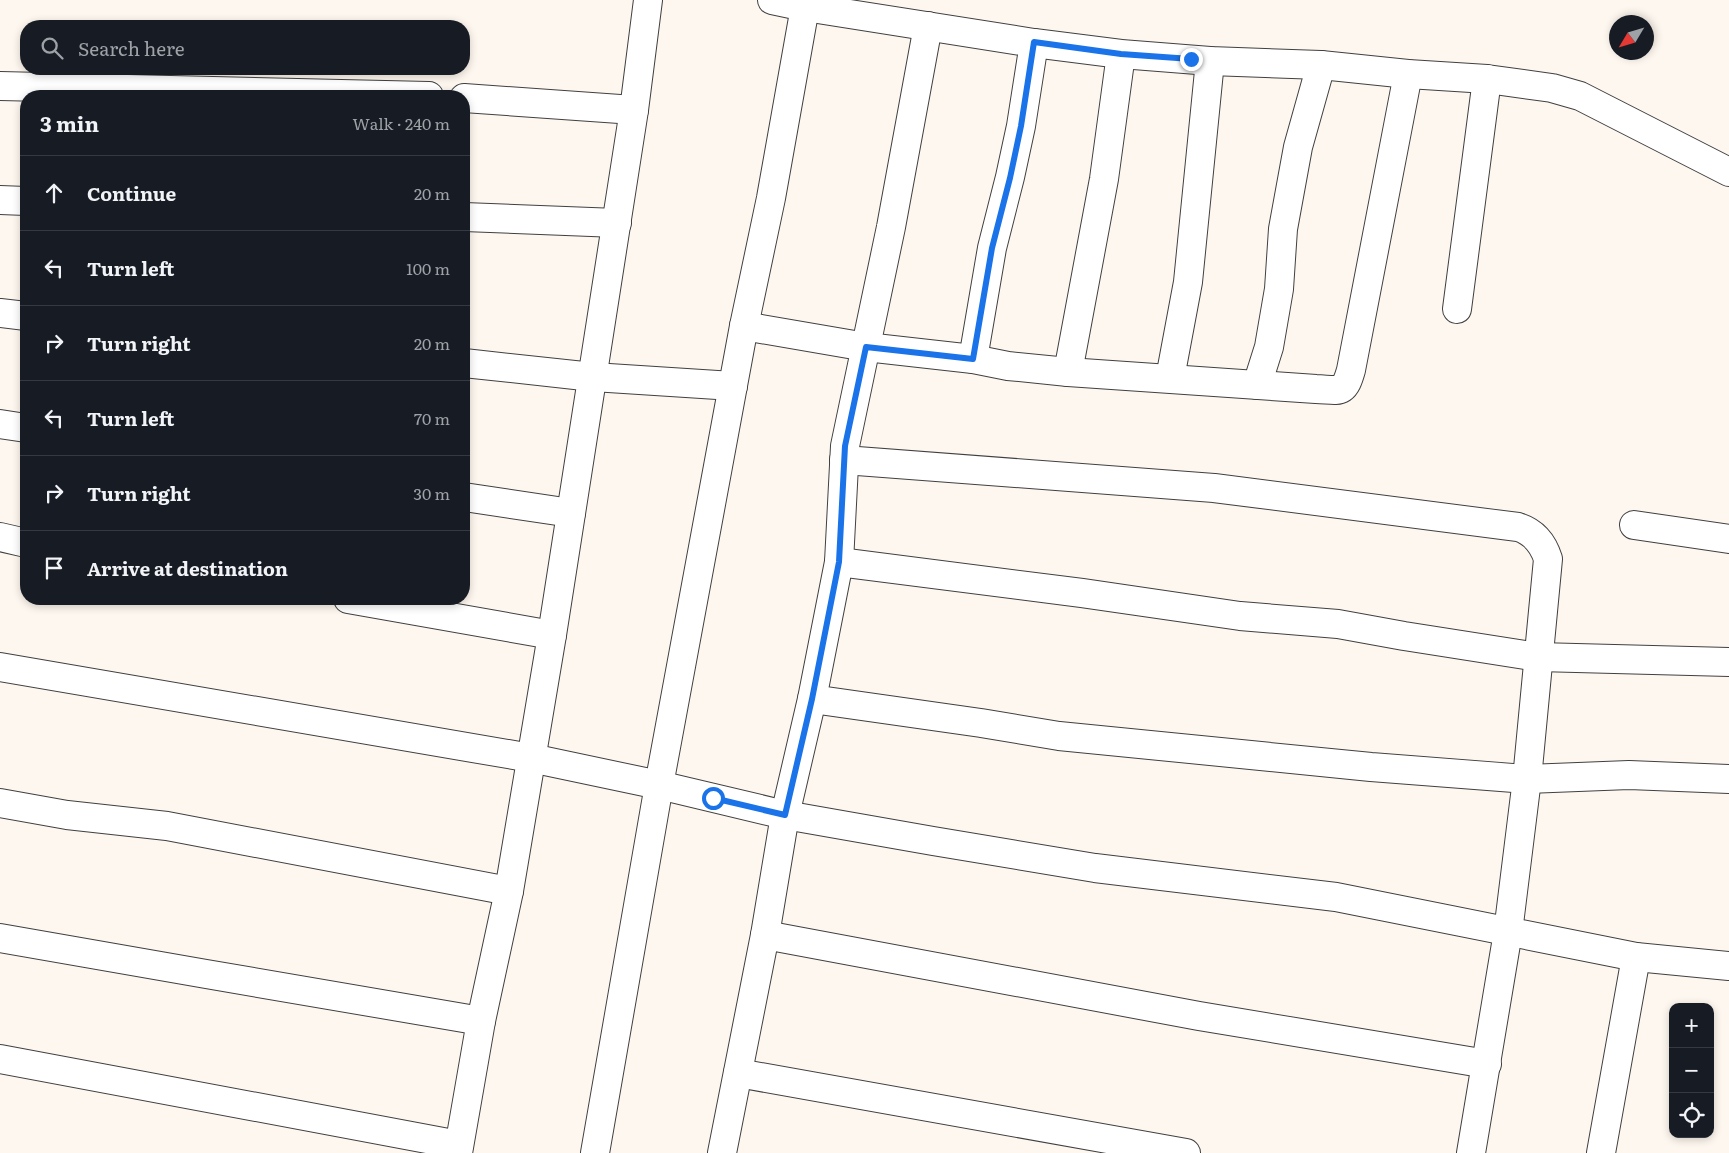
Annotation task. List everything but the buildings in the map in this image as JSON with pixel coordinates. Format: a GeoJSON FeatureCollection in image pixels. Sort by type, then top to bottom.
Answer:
{"type":"FeatureCollection","features":[{"type":"Feature","properties":{"kind":"street"},"geometry":{"type":"LineString","coordinates":[[0,1059],[458,1149],[481,1021],[509,891],[552,636],[634,110],[648,0]]}},
{"type":"Feature","properties":{"kind":"street"},"geometry":{"type":"LineString","coordinates":[[772,0],[804,7],[1121,54],[1210,61],[1321,65],[1408,74],[1487,79],[1552,88],[1580,96],[1729,172]]}},
{"type":"Feature","properties":{"kind":"street"},"geometry":{"type":"LineString","coordinates":[[595,1153],[659,785],[744,326],[771,198],[804,7]]}},
{"type":"Feature","properties":{"kind":"street"},"geometry":{"type":"LineString","coordinates":[[722,1153],[765,935],[785,815],[812,699],[839,562],[845,446],[892,227],[928,26]]}},
{"type":"Feature","properties":{"kind":"street"},"geometry":{"type":"LineString","coordinates":[[973,359],[992,248],[1021,126],[1034,42]]}},
{"type":"Feature","properties":{"kind":"street"},"geometry":{"type":"LineString","coordinates":[[1068,372],[1104,179],[1121,54]]}},
{"type":"Feature","properties":{"kind":"street"},"geometry":{"type":"LineString","coordinates":[[1170,378],[1188,282],[1210,61]]}},
{"type":"Feature","properties":{"kind":"street"},"geometry":{"type":"LineString","coordinates":[[1257,385],[1269,347],[1279,289],[1283,229],[1298,147],[1321,65]]}},
{"type":"Feature","properties":{"kind":"street"},"geometry":{"type":"LineString","coordinates":[[744,326],[866,347],[973,359],[1008,366],[1257,385],[1343,389],[1346,386],[1351,370],[1408,74]]}},
{"type":"Feature","properties":{"kind":"street"},"geometry":{"type":"LineString","coordinates":[[1457,309],[1487,79]]}},
{"type":"Feature","properties":{"kind":"street"},"geometry":{"type":"LineString","coordinates":[[0,86],[171,90]]}},
{"type":"Feature","properties":{"kind":"street"},"geometry":{"type":"LineString","coordinates":[[470,98],[634,110]]}},
{"type":"Feature","properties":{"kind":"street"},"geometry":{"type":"LineString","coordinates":[[0,200],[20,201]]}},
{"type":"Feature","properties":{"kind":"street"},"geometry":{"type":"LineString","coordinates":[[470,217],[616,223]]}},
{"type":"Feature","properties":{"kind":"street"},"geometry":{"type":"LineString","coordinates":[[0,313],[20,315]]}},
{"type":"Feature","properties":{"kind":"street"},"geometry":{"type":"LineString","coordinates":[[470,364],[593,377],[733,386]]}},
{"type":"Feature","properties":{"kind":"street"},"geometry":{"type":"LineString","coordinates":[[0,424],[20,427]]}},
{"type":"Feature","properties":{"kind":"street"},"geometry":{"type":"LineString","coordinates":[[844,460],[1214,488],[1518,527],[1528,530],[1535,536],[1545,550],[1548,559],[1527,779],[1508,932],[1471,1153]]}},
{"type":"Feature","properties":{"kind":"street"},"geometry":{"type":"LineString","coordinates":[[470,498],[570,513]]}},
{"type":"Feature","properties":{"kind":"street"},"geometry":{"type":"LineString","coordinates":[[1634,525],[1729,539]]}},
{"type":"Feature","properties":{"kind":"street"},"geometry":{"type":"LineString","coordinates":[[0,537],[20,542]]}},
{"type":"Feature","properties":{"kind":"street"},"geometry":{"type":"LineString","coordinates":[[839,562],[1082,593],[1240,616],[1338,624],[1538,657],[1729,662]]}},
{"type":"Feature","properties":{"kind":"street"},"geometry":{"type":"LineString","coordinates":[[381,605],[552,636]]}},
{"type":"Feature","properties":{"kind":"street"},"geometry":{"type":"LineString","coordinates":[[0,667],[531,758],[659,785],[785,815],[1095,868],[1336,897],[1636,957],[1729,966]]}},
{"type":"Feature","properties":{"kind":"street"},"geometry":{"type":"LineString","coordinates":[[812,699],[1087,739],[1371,767],[1527,779],[1629,775],[1729,779]]}},
{"type":"Feature","properties":{"kind":"street"},"geometry":{"type":"LineString","coordinates":[[0,803],[67,815],[166,826],[509,891]]}},
{"type":"Feature","properties":{"kind":"street"},"geometry":{"type":"LineString","coordinates":[[765,935],[1199,1016],[1486,1064]]}},
{"type":"Feature","properties":{"kind":"street"},"geometry":{"type":"LineString","coordinates":[[0,938],[481,1021]]}},
{"type":"Feature","properties":{"kind":"street"},"geometry":{"type":"LineString","coordinates":[[1601,1153],[1636,957]]}},
{"type":"Feature","properties":{"kind":"street"},"geometry":{"type":"LineString","coordinates":[[738,1073],[1186,1153]]}},
{"type":"Feature","properties":{"kind":"route"},"geometry":{"type":"LineString","coordinates":[[713,798],[785,815],[812,699],[839,562],[844,453],[866,347],[973,359],[992,248],[1021,126],[1034,42],[1121,54],[1191,59]]}}]}
